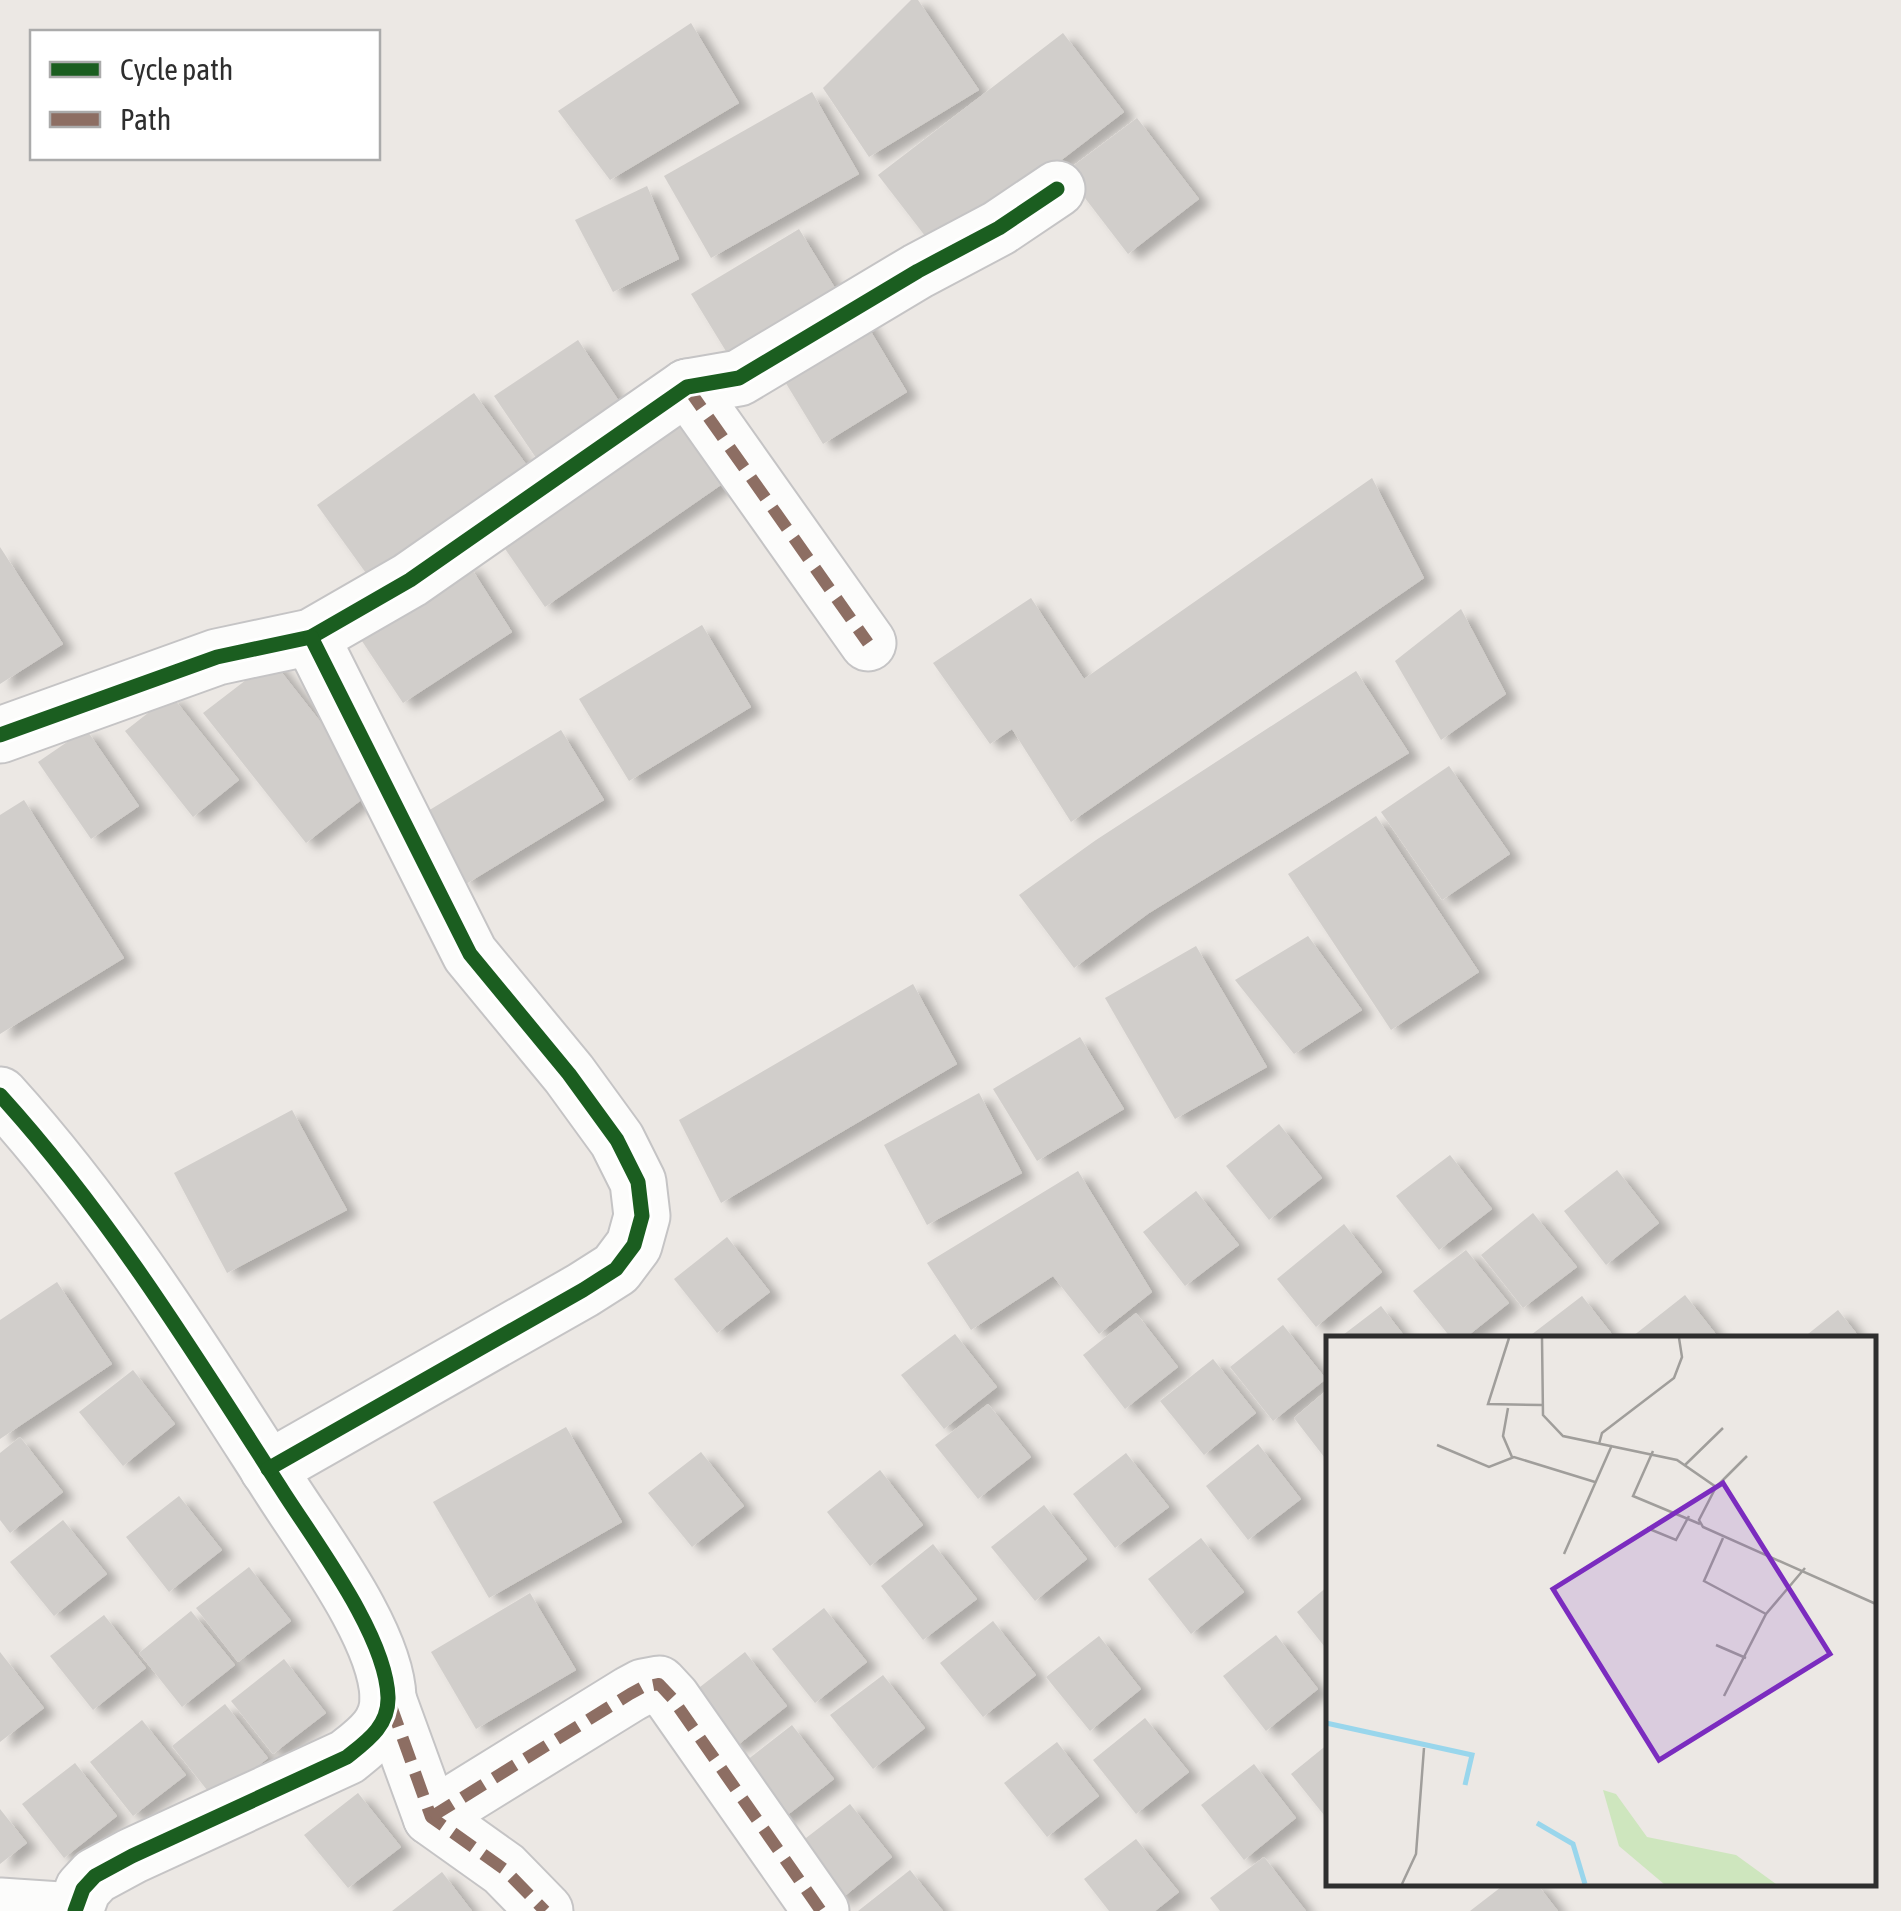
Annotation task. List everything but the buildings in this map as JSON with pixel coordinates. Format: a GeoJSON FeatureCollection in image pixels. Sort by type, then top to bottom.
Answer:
{"type":"FeatureCollection","features":[{"type":"Feature","properties":{"kind":"street"},"geometry":{"type":"LineString","coordinates":[[0,734],[217,656],[310,638],[410,580],[687,388],[739,378],[918,270],[999,228],[1057,189]]}},
{"type":"Feature","properties":{"kind":"street"},"geometry":{"type":"LineString","coordinates":[[687,388],[868,643]]}},
{"type":"Feature","properties":{"kind":"street"},"geometry":{"type":"LineString","coordinates":[[268,1469],[616,1269],[634,1244],[642,1216],[638,1182],[617,1140],[569,1074],[470,954],[310,638]]}},
{"type":"Feature","properties":{"kind":"street"},"geometry":{"type":"LineString","coordinates":[[0,1095],[104,1220],[350,1598],[378,1656],[388,1698],[431,1816],[504,1869],[544,1911]]}},
{"type":"Feature","properties":{"kind":"street"},"geometry":{"type":"LineString","coordinates":[[431,1816],[643,1686],[659,1684],[717,1760],[821,1911]]}},
{"type":"Feature","properties":{"kind":"street"},"geometry":{"type":"LineString","coordinates":[[0,1906],[75,1911],[83,1889],[95,1876],[347,1757],[376,1734],[388,1698]]}},
{"type":"Feature","properties":{"kind":"marked path"},"geometry":{"type":"LineString","coordinates":[[687,387],[868,643]]}},
{"type":"Feature","properties":{"kind":"marked path"},"geometry":{"type":"LineString","coordinates":[[431,1817],[630,1694],[659,1684],[821,1911]]}},
{"type":"Feature","properties":{"kind":"marked path"},"geometry":{"type":"LineString","coordinates":[[390,1703],[431,1817],[504,1869],[545,1911]]}},
{"type":"Feature","properties":{"kind":"cycle path"},"geometry":{"type":"LineString","coordinates":[[0,735],[217,657],[311,637],[410,580],[687,387],[739,378],[918,271],[999,228],[1057,189]]}},
{"type":"Feature","properties":{"kind":"cycle path"},"geometry":{"type":"LineString","coordinates":[[268,1469],[616,1269],[634,1245],[642,1216],[638,1182],[617,1140],[569,1074],[470,954],[311,637]]}},
{"type":"Feature","properties":{"kind":"cycle path"},"geometry":{"type":"LineString","coordinates":[[0,1095],[78,1188],[149,1286],[330,1562],[375,1646],[388,1697],[381,1725],[347,1757],[95,1876],[83,1889],[75,1911]]}}]}
